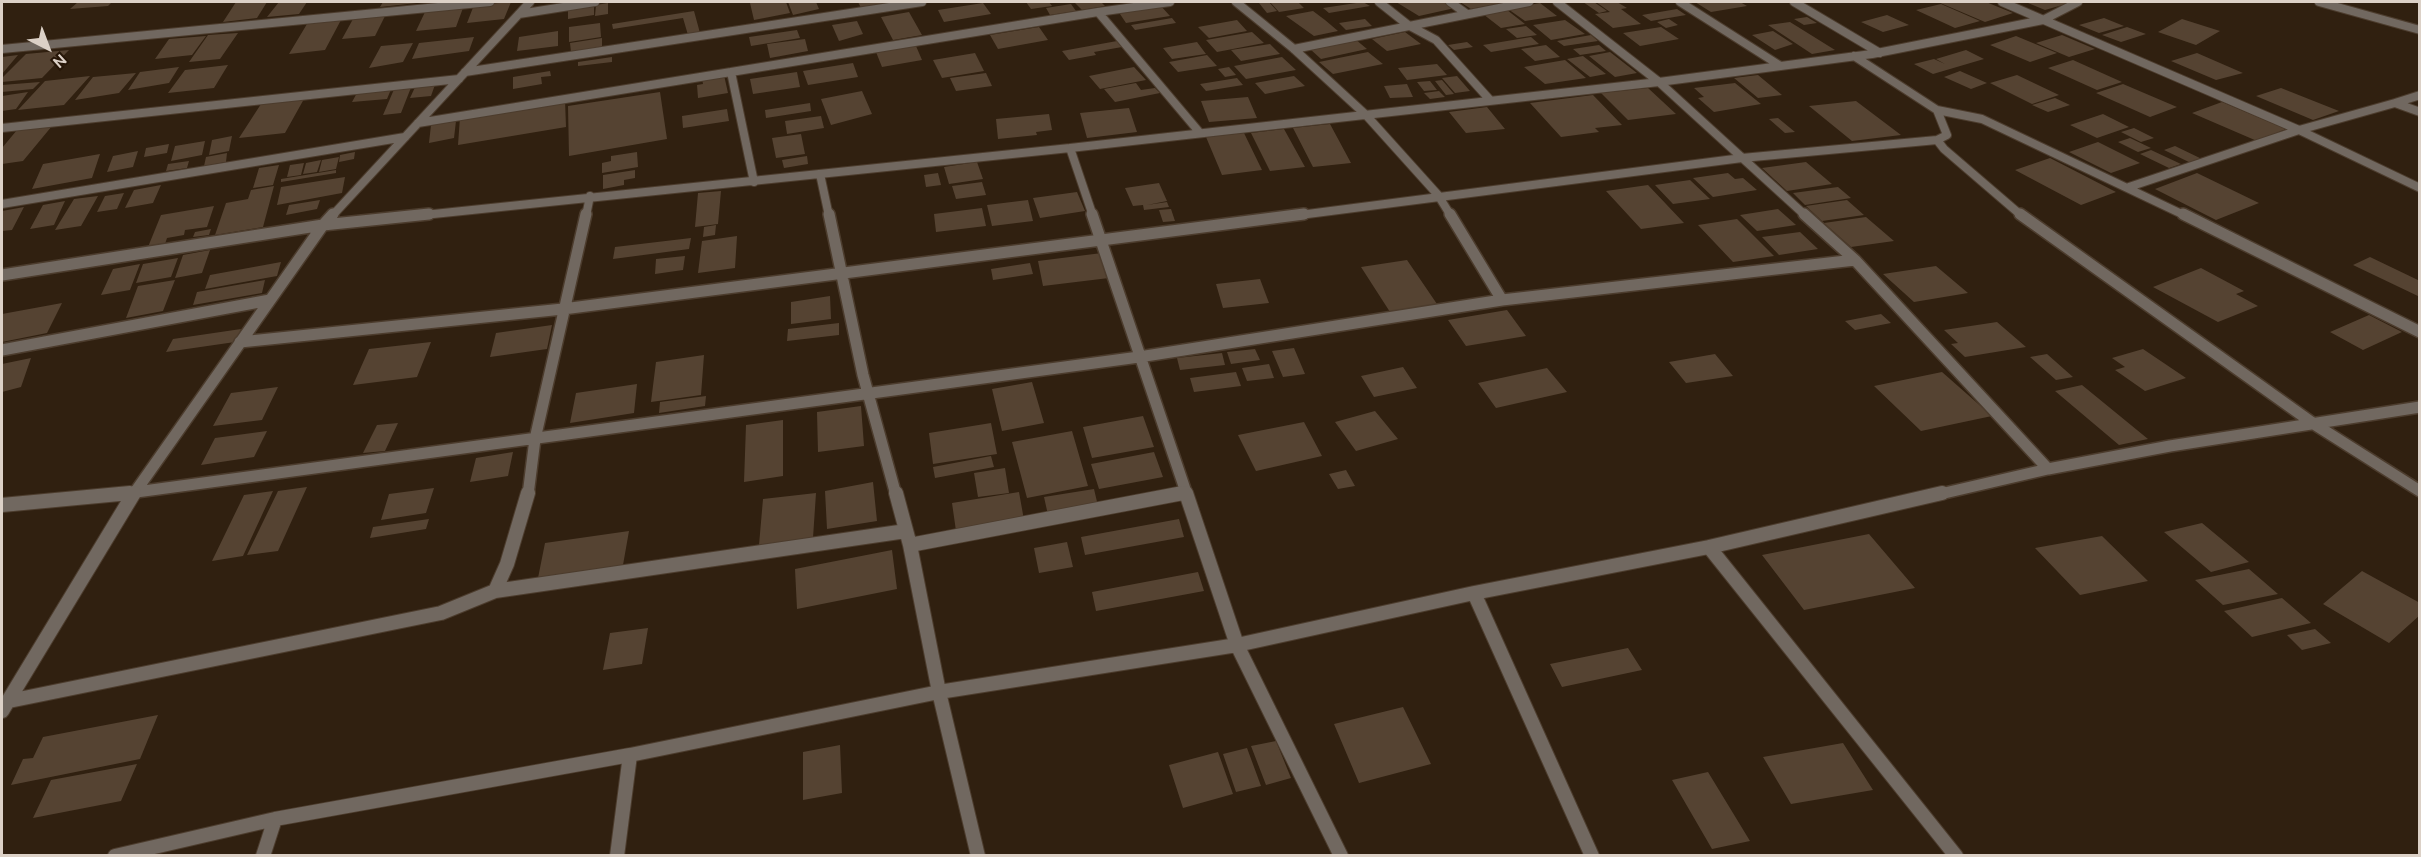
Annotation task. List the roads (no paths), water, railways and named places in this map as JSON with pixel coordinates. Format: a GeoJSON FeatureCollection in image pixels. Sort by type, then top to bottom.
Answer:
{"type":"FeatureCollection","features":[{"type":"Feature","properties":{"kind":"street"},"geometry":{"type":"LineString","coordinates":[[2,49],[490,2]]}},
{"type":"Feature","properties":{"kind":"street"},"geometry":{"type":"LineString","coordinates":[[5,706],[134,493],[323,225],[530,2]]}},
{"type":"Feature","properties":{"kind":"street"},"geometry":{"type":"LineString","coordinates":[[519,14],[596,2]]}},
{"type":"Feature","properties":{"kind":"street"},"geometry":{"type":"LineString","coordinates":[[2,128],[462,75],[922,2]]}},
{"type":"Feature","properties":{"kind":"street"},"geometry":{"type":"LineString","coordinates":[[418,123],[1170,2]]}},
{"type":"Feature","properties":{"kind":"street"},"geometry":{"type":"LineString","coordinates":[[1236,2],[1294,49],[1366,116],[1438,195],[1502,300]]}},
{"type":"Feature","properties":{"kind":"street"},"geometry":{"type":"LineString","coordinates":[[1379,2],[1408,25],[1436,40],[1490,100]]}},
{"type":"Feature","properties":{"kind":"street"},"geometry":{"type":"LineString","coordinates":[[1450,2],[1467,14]]}},
{"type":"Feature","properties":{"kind":"street"},"geometry":{"type":"LineString","coordinates":[[1294,49],[1529,2]]}},
{"type":"Feature","properties":{"kind":"street"},"geometry":{"type":"LineString","coordinates":[[1557,2],[1659,82],[1855,260],[2048,469]]}},
{"type":"Feature","properties":{"kind":"street"},"geometry":{"type":"LineString","coordinates":[[1680,2],[1779,65]]}},
{"type":"Feature","properties":{"kind":"street"},"geometry":{"type":"LineString","coordinates":[[240,342],[563,309],[1438,195],[1742,158],[1937,140],[1947,135],[1937,110],[1794,2]]}},
{"type":"Feature","properties":{"kind":"street"},"geometry":{"type":"LineString","coordinates":[[2002,2],[2299,130],[2361,162],[2420,188]]}},
{"type":"Feature","properties":{"kind":"street"},"geometry":{"type":"LineString","coordinates":[[2,275],[323,225],[590,196],[754,182],[1366,116],[1867,55],[2043,20],[2078,2]]}},
{"type":"Feature","properties":{"kind":"street"},"geometry":{"type":"LineString","coordinates":[[2319,2],[2420,30]]}},
{"type":"Feature","properties":{"kind":"street"},"geometry":{"type":"LineString","coordinates":[[1098,12],[1200,133]]}},
{"type":"Feature","properties":{"kind":"street"},"geometry":{"type":"LineString","coordinates":[[731,72],[754,182]]}},
{"type":"Feature","properties":{"kind":"street"},"geometry":{"type":"LineString","coordinates":[[2129,187],[2299,130],[2420,95]]}},
{"type":"Feature","properties":{"kind":"street"},"geometry":{"type":"LineString","coordinates":[[2395,103],[2420,112]]}},
{"type":"Feature","properties":{"kind":"street"},"geometry":{"type":"LineString","coordinates":[[1937,110],[1982,119],[2129,187],[2420,333]]}},
{"type":"Feature","properties":{"kind":"street"},"geometry":{"type":"LineString","coordinates":[[2,204],[405,137]]}},
{"type":"Feature","properties":{"kind":"street"},"geometry":{"type":"LineString","coordinates":[[1937,140],[1944,149],[2036,228],[2314,424],[2420,491]]}},
{"type":"Feature","properties":{"kind":"street"},"geometry":{"type":"LineString","coordinates":[[1070,148],[1237,645],[1341,855]]}},
{"type":"Feature","properties":{"kind":"street"},"geometry":{"type":"LineString","coordinates":[[820,174],[868,394],[908,538],[939,692],[978,855]]}},
{"type":"Feature","properties":{"kind":"street"},"geometry":{"type":"LineString","coordinates":[[495,591],[507,564],[528,494],[535,439],[590,196]]}},
{"type":"Feature","properties":{"kind":"street"},"geometry":{"type":"LineString","coordinates":[[2,505],[134,493],[1139,357],[1502,300],[1855,260]]}},
{"type":"Feature","properties":{"kind":"street"},"geometry":{"type":"LineString","coordinates":[[2,350],[270,300]]}},
{"type":"Feature","properties":{"kind":"street"},"geometry":{"type":"LineString","coordinates":[[116,855],[275,819],[630,755],[939,692],[1237,645],[1474,593],[1709,547],[2048,469],[2170,446],[2420,407]]}},
{"type":"Feature","properties":{"kind":"street"},"geometry":{"type":"LineString","coordinates":[[5,706],[441,613],[495,591],[908,538],[1185,493]]}},
{"type":"Feature","properties":{"kind":"street"},"geometry":{"type":"LineString","coordinates":[[1709,547],[1956,855]]}},
{"type":"Feature","properties":{"kind":"street"},"geometry":{"type":"LineString","coordinates":[[1474,593],[1592,855]]}},
{"type":"Feature","properties":{"kind":"street"},"geometry":{"type":"LineString","coordinates":[[617,855],[630,755]]}},
{"type":"Feature","properties":{"kind":"street"},"geometry":{"type":"LineString","coordinates":[[263,855],[275,819]]}}]}
